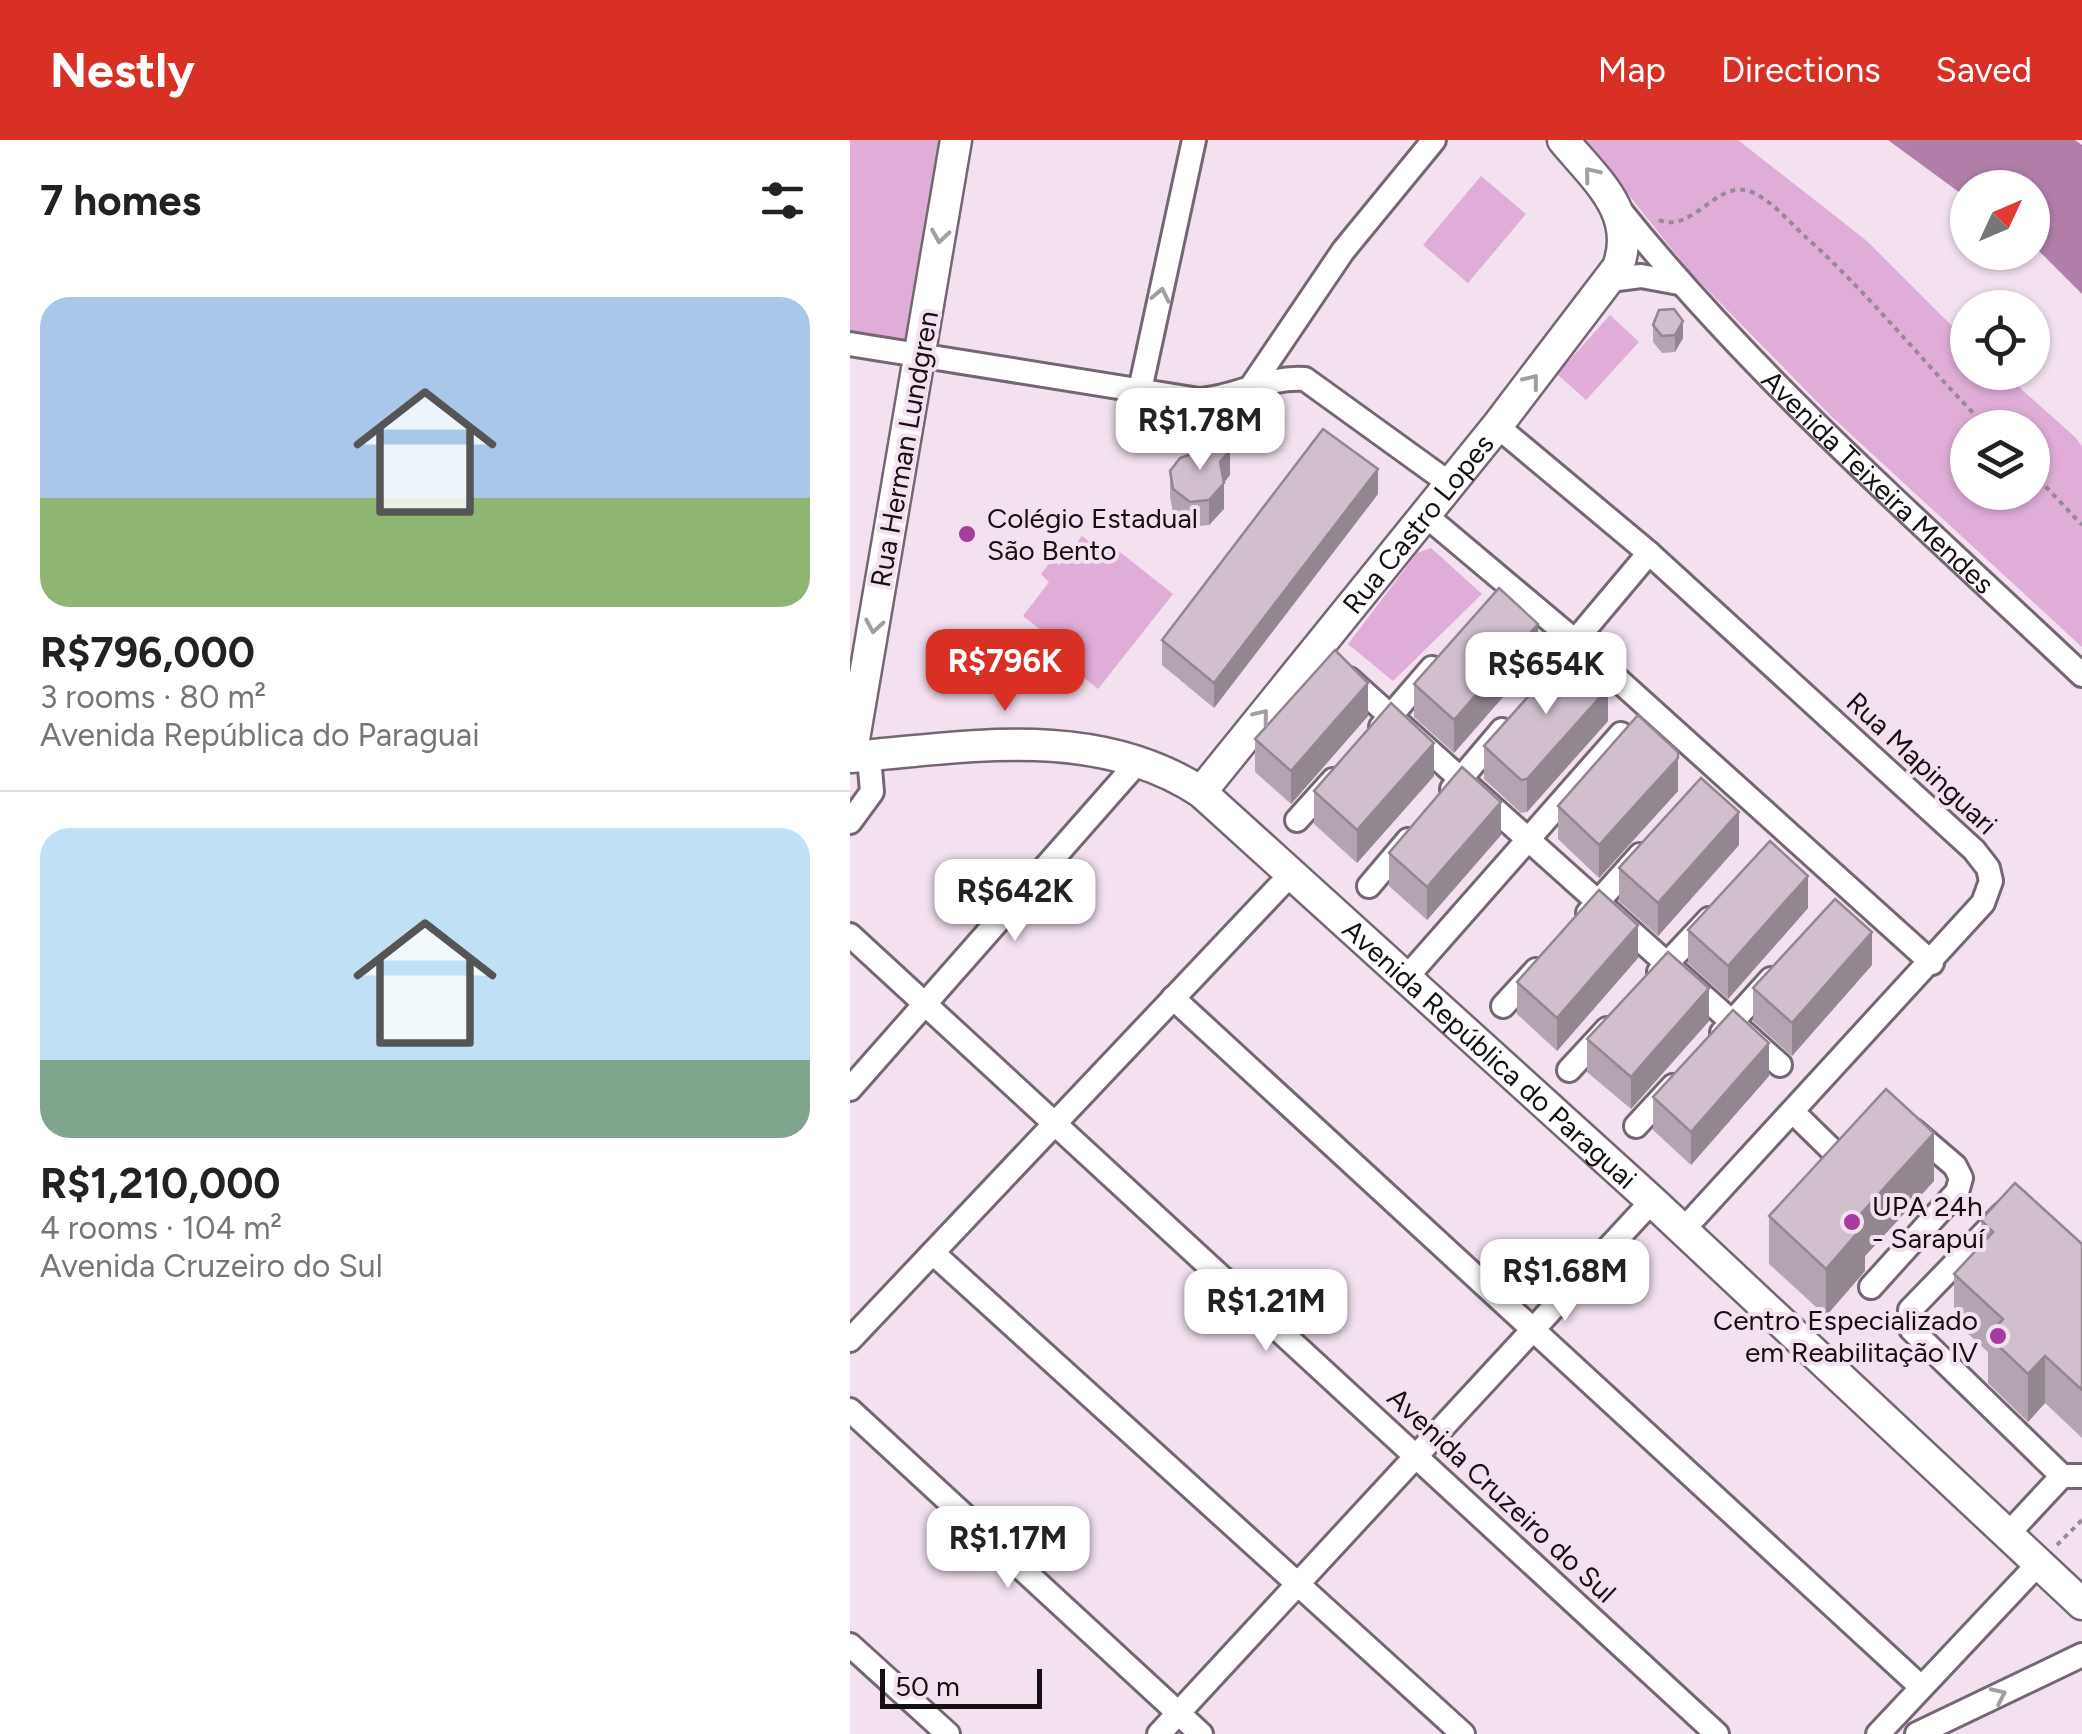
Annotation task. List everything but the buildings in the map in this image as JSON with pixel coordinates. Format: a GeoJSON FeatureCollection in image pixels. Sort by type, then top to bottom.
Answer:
{"type":"FeatureCollection","features":[{"type":"Feature","properties":{"kind":"main road","name":"Rua Herman Lundgren"},"geometry":{"type":"LineString","coordinates":[[856,757],[956,140]]}},
{"type":"Feature","properties":{"kind":"main road"},"geometry":{"type":"LineString","coordinates":[[1563,140],[1619,209]]}},
{"type":"Feature","properties":{"kind":"main road","name":"Rua Castro Lopes"},"geometry":{"type":"LineString","coordinates":[[1201,792],[1610,280],[1624,249],[1619,209]]}},
{"type":"Feature","properties":{"kind":"main road","name":"Avenida República do Paraguai"},"geometry":{"type":"LineString","coordinates":[[856,757],[970,743],[1050,746],[1162,769],[1201,792],[1652,1201],[2082,1604]]}},
{"type":"Feature","properties":{"kind":"street"},"geometry":{"type":"LineString","coordinates":[[1140,390],[1194,140]]}},
{"type":"Feature","properties":{"kind":"street"},"geometry":{"type":"LineString","coordinates":[[1254,384],[1343,251],[1434,140]]}},
{"type":"Feature","properties":{"kind":"street","name":"Avenida Teixeira Mendes"},"geometry":{"type":"LineString","coordinates":[[1619,209],[1679,284],[1867,471],[2082,675]]}},
{"type":"Feature","properties":{"kind":"street"},"geometry":{"type":"LineString","coordinates":[[1610,280],[1641,276],[1679,284]]}},
{"type":"Feature","properties":{"kind":"street"},"geometry":{"type":"LineString","coordinates":[[850,344],[1209,400],[1254,384],[1305,378],[1449,483]]}},
{"type":"Feature","properties":{"kind":"street","name":"Rua Mapinguari"},"geometry":{"type":"LineString","coordinates":[[1496,426],[1649,553],[1988,868],[1988,894],[1932,963],[1682,1230]]}},
{"type":"Feature","properties":{"kind":"street"},"geometry":{"type":"LineString","coordinates":[[1424,514],[1575,640],[1932,963]]}},
{"type":"Feature","properties":{"kind":"street"},"geometry":{"type":"LineString","coordinates":[[1575,640],[1649,553]]}},
{"type":"Feature","properties":{"kind":"street"},"geometry":{"type":"LineString","coordinates":[[1297,820],[1450,648]]}},
{"type":"Feature","properties":{"kind":"street"},"geometry":{"type":"LineString","coordinates":[[1349,680],[1780,1064]]}},
{"type":"Feature","properties":{"kind":"street"},"geometry":{"type":"LineString","coordinates":[[1369,886],[1518,711]]}},
{"type":"Feature","properties":{"kind":"street"},"geometry":{"type":"LineString","coordinates":[[1406,978],[1621,734]]}},
{"type":"Feature","properties":{"kind":"street"},"geometry":{"type":"LineString","coordinates":[[850,822],[872,792],[856,757]]}},
{"type":"Feature","properties":{"kind":"street"},"geometry":{"type":"LineString","coordinates":[[850,1089],[1138,762]]}},
{"type":"Feature","properties":{"kind":"street"},"geometry":{"type":"LineString","coordinates":[[1574,928],[1657,836]]}},
{"type":"Feature","properties":{"kind":"street"},"geometry":{"type":"LineString","coordinates":[[850,1340],[1291,874]]}},
{"type":"Feature","properties":{"kind":"street"},"geometry":{"type":"LineString","coordinates":[[1643,990],[1721,905]]}},
{"type":"Feature","properties":{"kind":"street","name":"Avenida Cruzeiro do Sul"},"geometry":{"type":"LineString","coordinates":[[850,935],[1717,1734]]}},
{"type":"Feature","properties":{"kind":"street"},"geometry":{"type":"LineString","coordinates":[[1503,1006],[1550,954]]}},
{"type":"Feature","properties":{"kind":"street"},"geometry":{"type":"LineString","coordinates":[[1708,1048],[1792,956]]}},
{"type":"Feature","properties":{"kind":"street"},"geometry":{"type":"LineString","coordinates":[[1173,998],[1921,1688]]}},
{"type":"Feature","properties":{"kind":"street"},"geometry":{"type":"LineString","coordinates":[[1570,1070],[1618,1017]]}},
{"type":"Feature","properties":{"kind":"street"},"geometry":{"type":"LineString","coordinates":[[1636,1126],[1684,1074]]}},
{"type":"Feature","properties":{"kind":"street"},"geometry":{"type":"LineString","coordinates":[[1793,1112],[1835,1156]]}},
{"type":"Feature","properties":{"kind":"street"},"geometry":{"type":"LineString","coordinates":[[1871,1287],[1956,1192],[1961,1178],[1955,1166],[1896,1116]]}},
{"type":"Feature","properties":{"kind":"street"},"geometry":{"type":"LineString","coordinates":[[1159,1734],[1652,1201]]}},
{"type":"Feature","properties":{"kind":"street"},"geometry":{"type":"LineString","coordinates":[[2008,1534],[2072,1476],[1911,1329],[1908,1318],[1910,1310],[1996,1216],[2009,1211],[2031,1226]]}},
{"type":"Feature","properties":{"kind":"street"},"geometry":{"type":"LineString","coordinates":[[933,1252],[1463,1734]]}},
{"type":"Feature","properties":{"kind":"street"},"geometry":{"type":"LineString","coordinates":[[850,1410],[1201,1734]]}},
{"type":"Feature","properties":{"kind":"street"},"geometry":{"type":"LineString","coordinates":[[1878,1734],[2039,1563]]}},
{"type":"Feature","properties":{"kind":"street"},"geometry":{"type":"LineString","coordinates":[[850,1644],[948,1734]]}},
{"type":"Feature","properties":{"kind":"street"},"geometry":{"type":"LineString","coordinates":[[1917,1734],[2082,1655]]}},
{"type":"Feature","properties":{"kind":"path"},"geometry":{"type":"LineString","coordinates":[[1655,217],[1670,224],[1728,190],[1756,194],[1864,289],[1972,410]]}},
{"type":"Feature","properties":{"kind":"path"},"geometry":{"type":"LineString","coordinates":[[2050,491],[2082,525]]}},
{"type":"Feature","properties":{"kind":"path"},"geometry":{"type":"LineString","coordinates":[[2039,1563],[2082,1520]]}},
{"type":"Feature","properties":{"kind":"shaded area"},"geometry":{"type":"Polygon","coordinates":[[[850,140],[945,140],[909,340],[850,331],[850,140]]]}},
{"type":"Feature","properties":{"kind":"shaded area"},"geometry":{"type":"Polygon","coordinates":[[[1585,140],[1738,140],[1867,241],[1950,324],[1950,390],[2022,390],[2045,410],[1950,410],[1950,510],[2050,510],[2050,415],[2075,437],[2082,446],[2082,647],[1831,416],[1690,272],[1585,140]]]}},
{"type":"Feature","properties":{"kind":"shaded area"},"geometry":{"type":"Polygon","coordinates":[[[1888,140],[2075,140],[2082,145],[2082,294],[2050,262],[2050,170],[1950,170],[1950,186],[1888,140]]]}},
{"type":"Feature","properties":{"kind":"shaded area"},"geometry":{"type":"Polygon","coordinates":[[[1481,176],[1526,214],[1468,283],[1423,245],[1481,176]]]}},
{"type":"Feature","properties":{"kind":"shaded area"},"geometry":{"type":"Polygon","coordinates":[[[1610,315],[1639,342],[1586,400],[1557,374],[1610,315]]]}},
{"type":"Feature","properties":{"kind":"shaded area"},"geometry":{"type":"Polygon","coordinates":[[[1082,536],[1104,553],[1111,545],[1173,594],[1098,689],[1036,640],[1042,631],[1023,616],[1049,582],[1041,574],[1052,560],[1059,565],[1082,536]]]}},
{"type":"Feature","properties":{"kind":"shaded area"},"geometry":{"type":"Polygon","coordinates":[[[1431,548],[1482,594],[1393,681],[1348,644],[1417,553],[1431,548]]]}},
{"type":"Feature","properties":{"kind":"place","name":"Colégio Estadual São Bento"},"geometry":{"type":"Point","coordinates":[967,534]}},
{"type":"Feature","properties":{"kind":"place","name":"UPA 24h - Sarapuí"},"geometry":{"type":"Point","coordinates":[1852,1222]}},
{"type":"Feature","properties":{"kind":"place","name":"Centro Especializado em Reabilitação IV"},"geometry":{"type":"Point","coordinates":[1998,1336]}}]}
